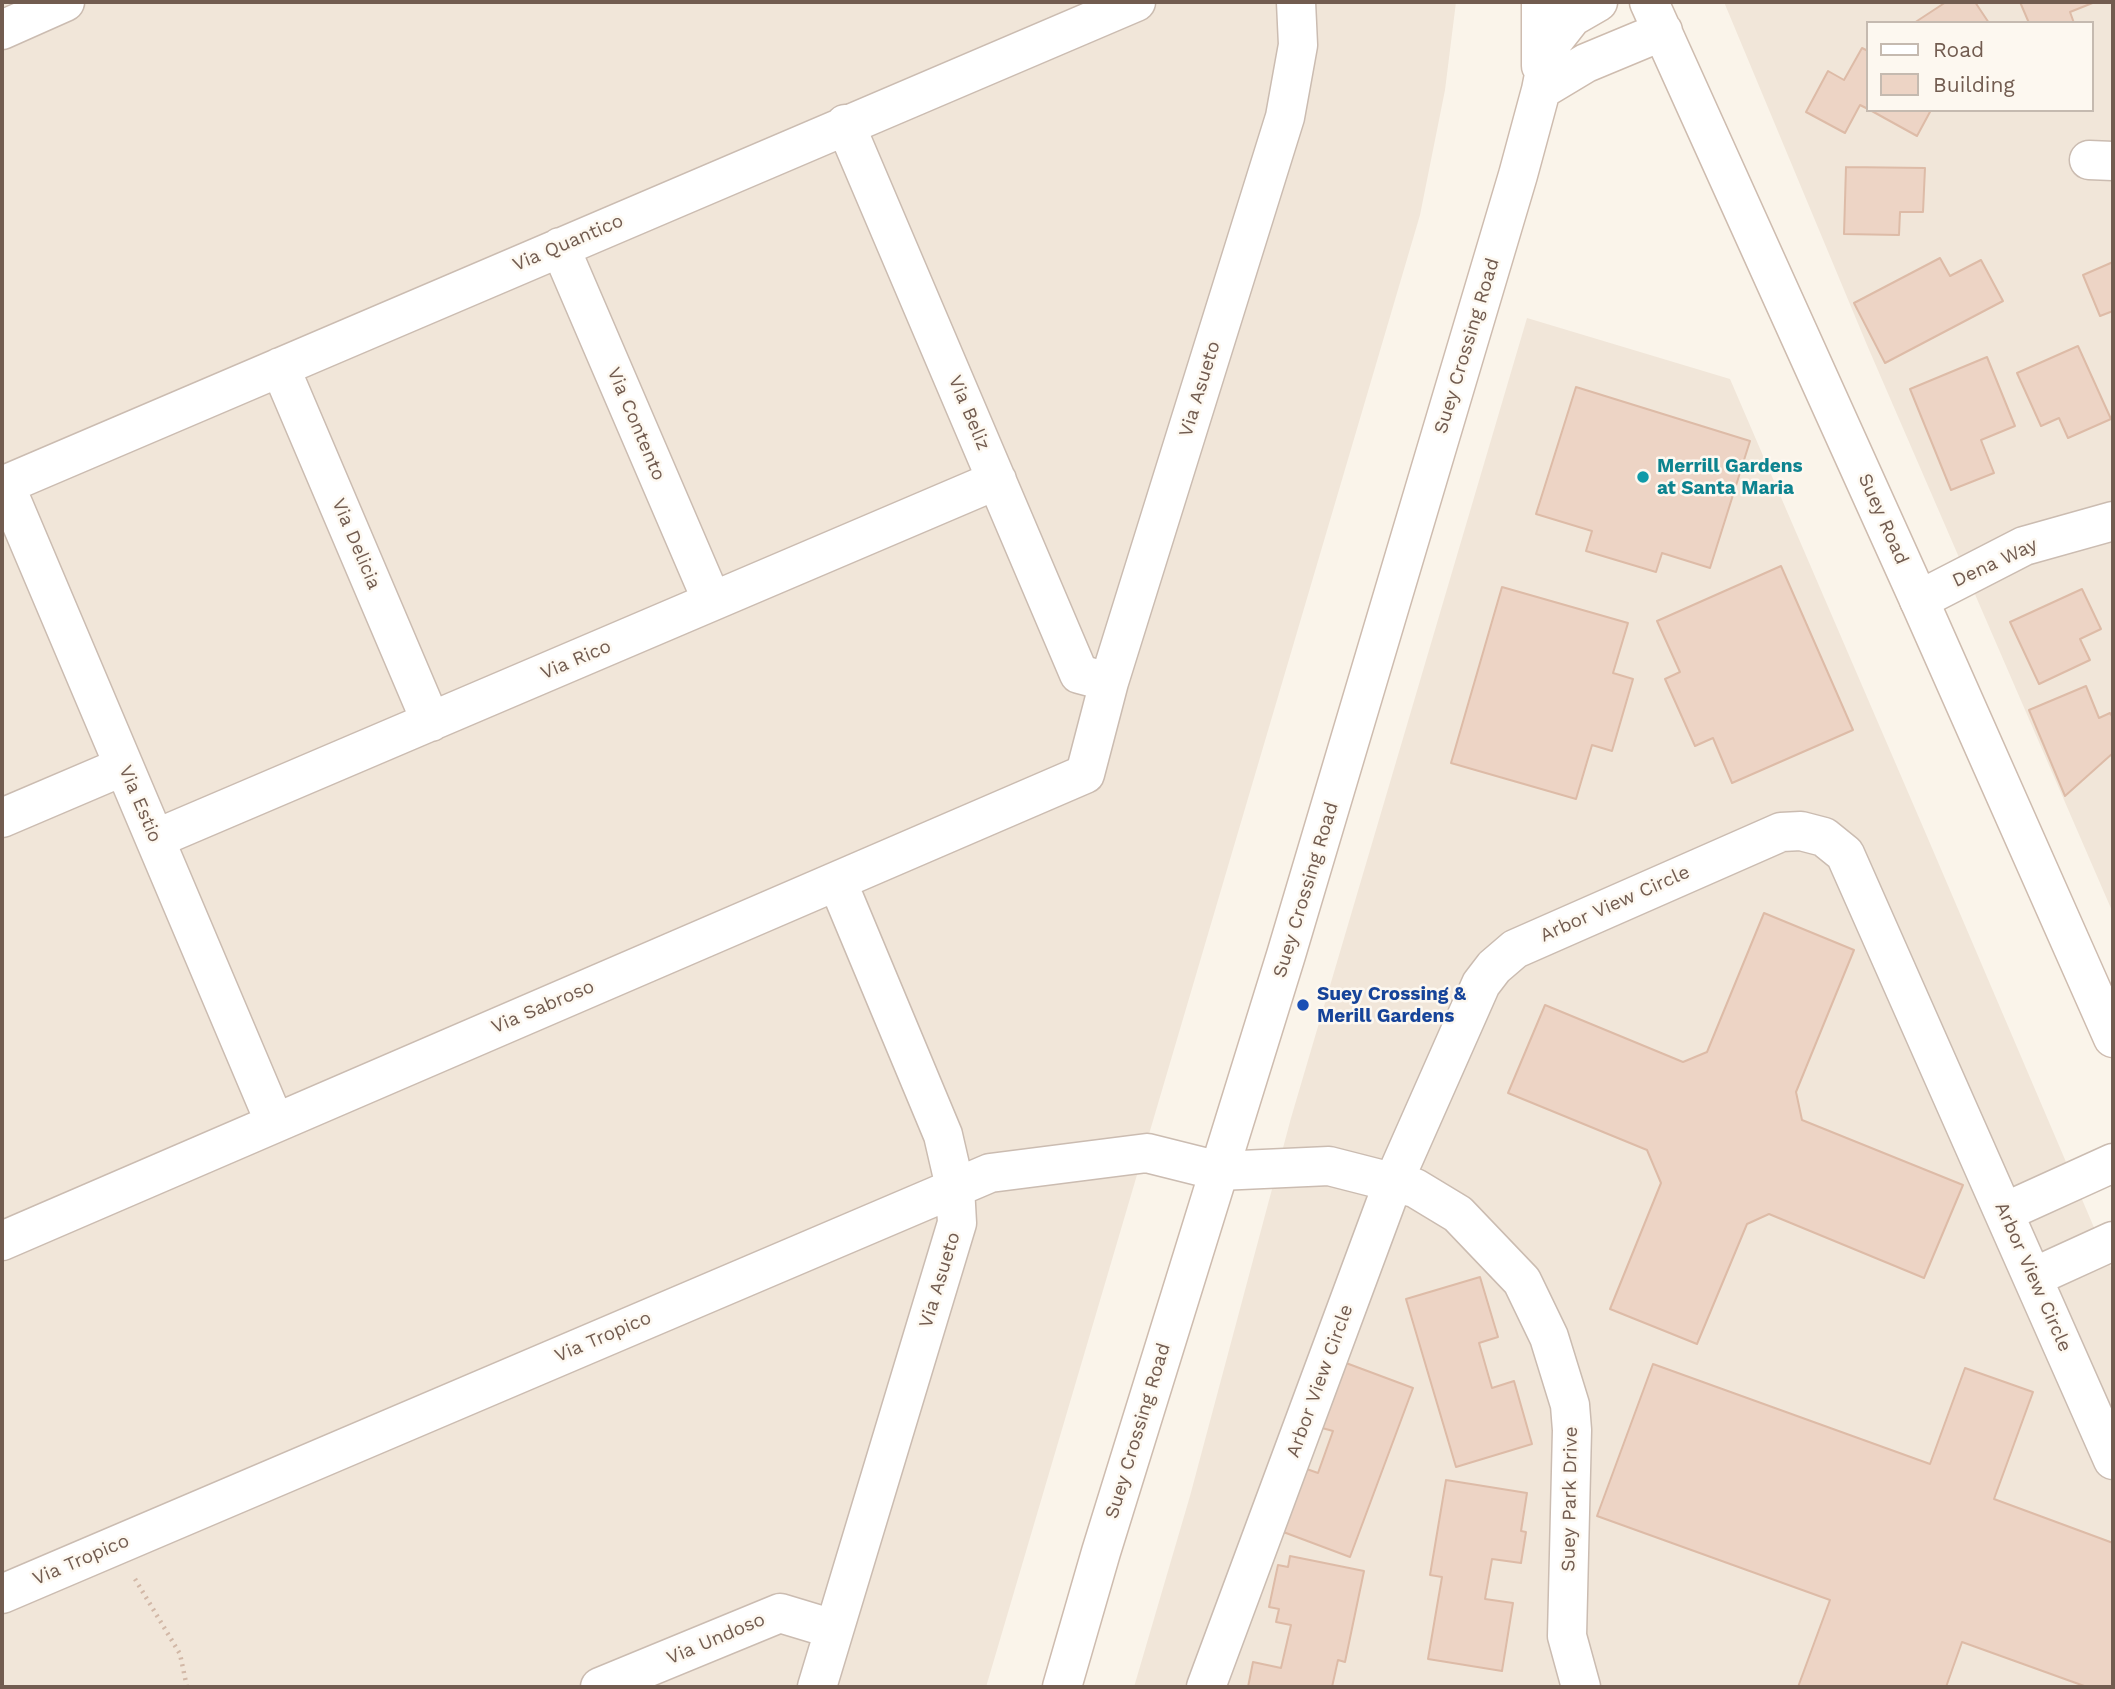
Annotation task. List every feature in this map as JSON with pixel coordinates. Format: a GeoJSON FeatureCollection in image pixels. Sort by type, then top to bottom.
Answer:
{"type":"FeatureCollection","features":[{"type":"Feature","properties":{"kind":"street"},"geometry":{"type":"LineString","coordinates":[[2,30],[65,2]]}},
{"type":"Feature","properties":{"kind":"street","name":"Via Quantico"},"geometry":{"type":"LineString","coordinates":[[4,486],[845,124],[1136,2]]}},
{"type":"Feature","properties":{"kind":"street","name":"Via Asueto"},"geometry":{"type":"LineString","coordinates":[[1084,774],[1109,682],[1285,117],[1298,45],[1296,2]]}},
{"type":"Feature","properties":{"kind":"street"},"geometry":{"type":"LineString","coordinates":[[1541,2],[1541,90]]}},
{"type":"Feature","properties":{"kind":"street"},"geometry":{"type":"LineString","coordinates":[[1541,90],[1550,45],[1572,17],[1598,2]]}},
{"type":"Feature","properties":{"kind":"street"},"geometry":{"type":"LineString","coordinates":[[1541,90],[1656,17]]}},
{"type":"Feature","properties":{"kind":"street","name":"Suey Road"},"geometry":{"type":"LineString","coordinates":[[1656,17],[2113,1038]]}},
{"type":"Feature","properties":{"kind":"street","name":"Suey Crossing Road"},"geometry":{"type":"LineString","coordinates":[[1062,1687],[1101,1552],[1294,929],[1541,90]]}},
{"type":"Feature","properties":{"kind":"street","name":"Via Beliz"},"geometry":{"type":"LineString","coordinates":[[845,124],[1079,674],[1109,682]]}},
{"type":"Feature","properties":{"kind":"street","name":"Via Contento"},"geometry":{"type":"LineString","coordinates":[[560,247],[712,601]]}},
{"type":"Feature","properties":{"kind":"street","name":"Via Delicia"},"geometry":{"type":"LineString","coordinates":[[280,367],[431,722]]}},
{"type":"Feature","properties":{"kind":"street","name":"Via Rico"},"geometry":{"type":"LineString","coordinates":[[155,839],[997,480]]}},
{"type":"Feature","properties":{"kind":"street","name":"Via Estio"},"geometry":{"type":"LineString","coordinates":[[4,486],[275,1123]]}},
{"type":"Feature","properties":{"kind":"street","name":"Dena Way"},"geometry":{"type":"LineString","coordinates":[[1919,600],[2024,546],[2113,521]]}},
{"type":"Feature","properties":{"kind":"street"},"geometry":{"type":"LineString","coordinates":[[2,818],[124,766]]}},
{"type":"Feature","properties":{"kind":"street","name":"Via Sabroso"},"geometry":{"type":"LineString","coordinates":[[2,1241],[1084,774]]}},
{"type":"Feature","properties":{"kind":"street","name":"Arbor View Circle"},"geometry":{"type":"LineString","coordinates":[[1206,1687],[1394,1183],[1481,984],[1494,967],[1515,948],[1781,832],[1801,831],[1824,837],[1845,854],[2113,1460]]}},
{"type":"Feature","properties":{"kind":"street","name":"Via Asueto"},"geometry":{"type":"LineString","coordinates":[[817,1687],[957,1223],[955,1187],[943,1135],[837,881]]}},
{"type":"Feature","properties":{"kind":"street","name":"Via Tropico"},"geometry":{"type":"LineString","coordinates":[[2,1594],[990,1173],[1147,1153],[1219,1171]]}},
{"type":"Feature","properties":{"kind":"street"},"geometry":{"type":"LineString","coordinates":[[2005,1212],[2113,1163]]}},
{"type":"Feature","properties":{"kind":"street","name":"Suey Park Drive"},"geometry":{"type":"LineString","coordinates":[[1219,1171],[1329,1166],[1415,1188],[1458,1214],[1522,1281],[1549,1337],[1570,1405],[1572,1430],[1567,1636],[1581,1687]]}},
{"type":"Feature","properties":{"kind":"street"},"geometry":{"type":"LineString","coordinates":[[2034,1278],[2113,1241]]}},
{"type":"Feature","properties":{"kind":"street","name":"Via Undoso"},"geometry":{"type":"LineString","coordinates":[[600,1687],[780,1613],[833,1629]]}},
{"type":"Feature","properties":{"kind":"path"},"geometry":{"type":"LineString","coordinates":[[120,1543],[137,1583],[180,1654],[187,1687]]}},
{"type":"Feature","properties":{"kind":"shaded area"},"geometry":{"type":"Polygon","coordinates":[[[2,2],[1456,2],[1445,90],[1420,215],[986,1687],[2,1687],[2,2]]]}},
{"type":"Feature","properties":{"kind":"shaded area"},"geometry":{"type":"Polygon","coordinates":[[[1724,2],[2113,2],[2113,913],[1867,345],[1724,2]]]}},
{"type":"Feature","properties":{"kind":"shaded area"},"geometry":{"type":"Polygon","coordinates":[[[1527,318],[1730,379],[1926,834],[2113,1272],[2113,1687],[1134,1687],[1190,1496],[1291,1118],[1527,318]]]}},
{"type":"Feature","properties":{"kind":"building"},"geometry":{"type":"Polygon","coordinates":[[[1946,2],[1975,2],[1988,21],[1917,21],[1946,2]]]}},
{"type":"Feature","properties":{"kind":"building"},"geometry":{"type":"Polygon","coordinates":[[[2020,2],[2095,2],[2070,12],[2073,21],[2028,21],[2020,2]]]}},
{"type":"Feature","properties":{"kind":"building"},"geometry":{"type":"Polygon","coordinates":[[[1862,48],[1867,50],[1867,108],[1860,105],[1845,133],[1806,112],[1828,71],[1844,80],[1862,48]]]}},
{"type":"Feature","properties":{"kind":"building"},"geometry":{"type":"Polygon","coordinates":[[[1874,112],[1930,112],[1917,136],[1874,112]]]}},
{"type":"Feature","properties":{"kind":"building"},"geometry":{"type":"Polygon","coordinates":[[[1846,167],[1925,168],[1923,212],[1900,212],[1899,235],[1844,234],[1846,167]]]}},
{"type":"Feature","properties":{"kind":"building"},"geometry":{"type":"Polygon","coordinates":[[[1940,258],[1950,276],[1981,260],[2003,301],[1885,363],[1854,303],[1940,258]]]}},
{"type":"Feature","properties":{"kind":"building"},"geometry":{"type":"Polygon","coordinates":[[[2113,262],[2113,311],[2100,316],[2083,275],[2113,262]]]}},
{"type":"Feature","properties":{"kind":"building"},"geometry":{"type":"Polygon","coordinates":[[[2078,346],[2111,419],[2068,438],[2059,418],[2041,426],[2017,373],[2078,346]]]}},
{"type":"Feature","properties":{"kind":"building"},"geometry":{"type":"Polygon","coordinates":[[[1987,357],[2015,426],[1981,440],[1994,473],[1951,490],[1910,389],[1987,357]]]}},
{"type":"Feature","properties":{"kind":"building","name":"Merrill Gardens at Santa Maria"},"geometry":{"type":"Polygon","coordinates":[[[1576,387],[1750,441],[1710,568],[1662,553],[1656,572],[1586,551],[1592,531],[1536,514],[1576,387]]]}},
{"type":"Feature","properties":{"kind":"building"},"geometry":{"type":"Polygon","coordinates":[[[1781,566],[1853,730],[1732,783],[1713,738],[1695,746],[1665,679],[1680,672],[1657,621],[1781,566]]]}},
{"type":"Feature","properties":{"kind":"building"},"geometry":{"type":"Polygon","coordinates":[[[1502,587],[1628,623],[1613,673],[1633,679],[1612,751],[1592,745],[1576,799],[1451,763],[1502,587]]]}},
{"type":"Feature","properties":{"kind":"building"},"geometry":{"type":"Polygon","coordinates":[[[2082,589],[2101,629],[2080,639],[2090,660],[2039,684],[2010,622],[2082,589]]]}},
{"type":"Feature","properties":{"kind":"building"},"geometry":{"type":"Polygon","coordinates":[[[2086,686],[2099,718],[2110,713],[2113,718],[2113,753],[2065,796],[2029,710],[2086,686]]]}},
{"type":"Feature","properties":{"kind":"building"},"geometry":{"type":"Polygon","coordinates":[[[1764,913],[1854,950],[1796,1092],[1802,1120],[1963,1185],[1924,1278],[1769,1214],[1747,1224],[1697,1344],[1610,1309],[1661,1183],[1647,1150],[1508,1093],[1545,1005],[1683,1062],[1707,1052],[1764,913]]]}},
{"type":"Feature","properties":{"kind":"building"},"geometry":{"type":"Polygon","coordinates":[[[1480,1277],[1498,1337],[1479,1343],[1492,1388],[1514,1381],[1532,1444],[1456,1467],[1406,1299],[1480,1277]]]}},
{"type":"Feature","properties":{"kind":"building"},"geometry":{"type":"Polygon","coordinates":[[[1346,1363],[1413,1388],[1350,1557],[1278,1530],[1301,1467],[1318,1473],[1333,1431],[1322,1428],[1346,1363]]]}},
{"type":"Feature","properties":{"kind":"building"},"geometry":{"type":"Polygon","coordinates":[[[1653,1364],[1930,1464],[1965,1368],[2033,1392],[1994,1499],[2113,1543],[2113,1687],[2087,1687],[1962,1642],[1946,1687],[1798,1687],[1830,1600],[1597,1516],[1653,1364]]]}},
{"type":"Feature","properties":{"kind":"building"},"geometry":{"type":"Polygon","coordinates":[[[1446,1480],[1527,1493],[1521,1531],[1526,1532],[1521,1563],[1492,1559],[1485,1599],[1513,1603],[1502,1671],[1428,1659],[1442,1577],[1430,1575],[1446,1480]]]}},
{"type":"Feature","properties":{"kind":"building"},"geometry":{"type":"Polygon","coordinates":[[[1290,1556],[1364,1571],[1345,1662],[1338,1660],[1332,1687],[1248,1687],[1253,1662],[1281,1668],[1291,1625],[1276,1622],[1279,1609],[1269,1607],[1278,1565],[1288,1567],[1290,1556]]]}},
{"type":"Feature","properties":{"kind":"place","name":"Merrill Gardens at Santa Maria"},"geometry":{"type":"Point","coordinates":[1643,477]}},
{"type":"Feature","properties":{"kind":"place","name":"Suey Crossing & Merill Gardens"},"geometry":{"type":"Point","coordinates":[1303,1005]}}]}
